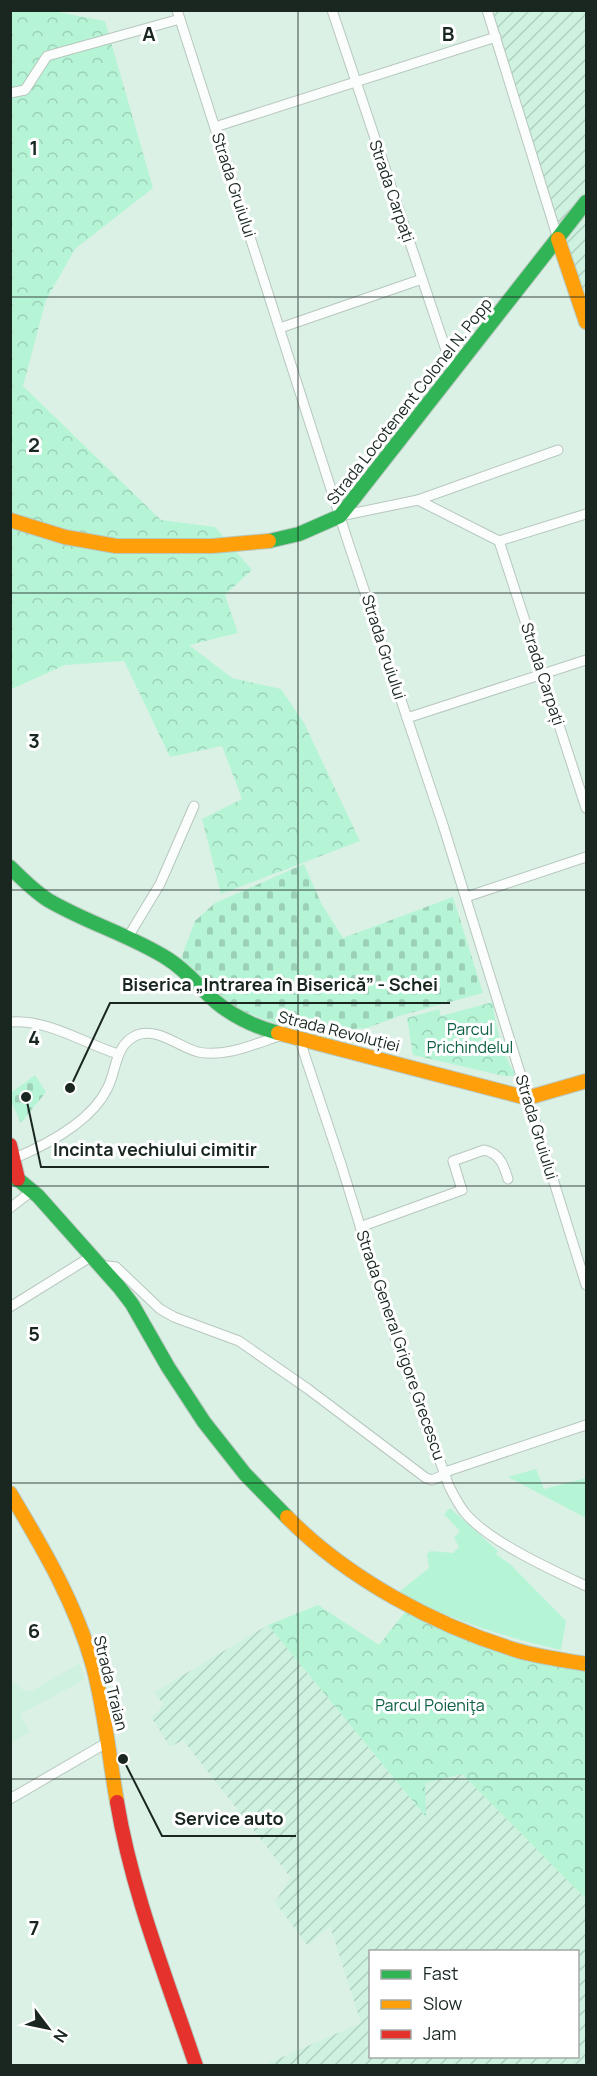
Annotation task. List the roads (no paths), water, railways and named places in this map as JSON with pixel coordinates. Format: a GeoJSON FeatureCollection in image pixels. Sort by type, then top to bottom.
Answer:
{"type":"FeatureCollection","features":[{"type":"Feature","properties":{"kind":"main road","name":"Strada Locotenent Colonel N. Popp"},"geometry":{"type":"LineString","coordinates":[[10,520],[42,531],[100,544],[222,547],[263,542],[321,527],[340,516],[586,202]]}},
{"type":"Feature","properties":{"kind":"main road"},"geometry":{"type":"LineString","coordinates":[[558,239],[586,322]]}},
{"type":"Feature","properties":{"kind":"main road","name":"Strada Revoluției"},"geometry":{"type":"LineString","coordinates":[[10,867],[24,882],[64,911],[148,946],[171,960],[233,1014],[264,1029],[527,1098]]}},
{"type":"Feature","properties":{"kind":"main road"},"geometry":{"type":"LineString","coordinates":[[527,1098],[586,1081]]}},
{"type":"Feature","properties":{"kind":"main road"},"geometry":{"type":"LineString","coordinates":[[12,1152],[14,1178],[32,1191],[96,1261],[132,1305],[167,1367],[193,1406],[248,1477],[286,1517],[355,1572],[399,1603],[421,1615],[477,1638],[509,1648],[586,1664]]}},
{"type":"Feature","properties":{"kind":"main road","name":"Strada Traian"},"geometry":{"type":"LineString","coordinates":[[10,1493],[52,1566],[85,1640],[96,1677],[120,1820],[129,1859],[196,2066]]}},
{"type":"Feature","properties":{"kind":"street","name":"Strada Carpați"},"geometry":{"type":"LineString","coordinates":[[332,10],[453,371]]}},
{"type":"Feature","properties":{"kind":"street"},"geometry":{"type":"LineString","coordinates":[[487,10],[558,239]]}},
{"type":"Feature","properties":{"kind":"street"},"geometry":{"type":"LineString","coordinates":[[10,93],[25,90],[47,56],[179,15]]}},
{"type":"Feature","properties":{"kind":"street","name":"Strada Gruiului"},"geometry":{"type":"LineString","coordinates":[[179,15],[340,516],[466,897],[586,1285]]}},
{"type":"Feature","properties":{"kind":"street"},"geometry":{"type":"LineString","coordinates":[[215,127],[356,84],[496,37]]}},
{"type":"Feature","properties":{"kind":"street"},"geometry":{"type":"LineString","coordinates":[[280,328],[422,279]]}},
{"type":"Feature","properties":{"kind":"street"},"geometry":{"type":"LineString","coordinates":[[340,516],[418,500],[558,450]]}},
{"type":"Feature","properties":{"kind":"street"},"geometry":{"type":"LineString","coordinates":[[418,500],[499,541],[586,514]]}},
{"type":"Feature","properties":{"kind":"street","name":"Strada Carpați"},"geometry":{"type":"LineString","coordinates":[[499,541],[586,807]]}},
{"type":"Feature","properties":{"kind":"street"},"geometry":{"type":"LineString","coordinates":[[407,718],[586,660]]}},
{"type":"Feature","properties":{"kind":"street"},"geometry":{"type":"LineString","coordinates":[[128,937],[160,884],[194,806]]}},
{"type":"Feature","properties":{"kind":"street"},"geometry":{"type":"LineString","coordinates":[[466,897],[586,858]]}},
{"type":"Feature","properties":{"kind":"street"},"geometry":{"type":"LineString","coordinates":[[10,1022],[38,1023],[118,1054]]}},
{"type":"Feature","properties":{"kind":"street"},"geometry":{"type":"LineString","coordinates":[[12,1152],[65,1132],[91,1111],[107,1089],[118,1054],[137,1035],[151,1033],[198,1052],[235,1050],[284,1035]]}},
{"type":"Feature","properties":{"kind":"street","name":"Strada General Grigore Grecescu"},"geometry":{"type":"LineString","coordinates":[[299,1038],[391,1326],[456,1501],[467,1516],[498,1540],[586,1586]]}},
{"type":"Feature","properties":{"kind":"street"},"geometry":{"type":"LineString","coordinates":[[360,1227],[462,1190],[453,1161],[484,1150],[502,1161],[508,1179]]}},
{"type":"Feature","properties":{"kind":"street"},"geometry":{"type":"LineString","coordinates":[[10,1208],[32,1191]]}},
{"type":"Feature","properties":{"kind":"street"},"geometry":{"type":"LineString","coordinates":[[10,1307],[96,1261],[116,1268],[160,1309],[174,1317],[239,1341],[308,1389],[426,1478],[432,1480],[445,1473],[586,1425]]}},
{"type":"Feature","properties":{"kind":"street"},"geometry":{"type":"LineString","coordinates":[[10,1799],[108,1742]]}},
{"type":"Feature","properties":{"kind":"place","name":"Biserica „Intrarea în Biserică” - Schei"},"geometry":{"type":"Point","coordinates":[70,1088]}},
{"type":"Feature","properties":{"kind":"place","name":"Incinta vechiului cimitir"},"geometry":{"type":"Point","coordinates":[26,1097]}},
{"type":"Feature","properties":{"kind":"place","name":"Service auto"},"geometry":{"type":"Point","coordinates":[123,1759]}},
{"type":"Feature","properties":{"kind":"park label","name":"Parcul Prichindelul"},"geometry":{"type":"Point","coordinates":[470,1038]}},
{"type":"Feature","properties":{"kind":"park label","name":"Parcul Poieniţa"},"geometry":{"type":"Point","coordinates":[430,1705]}}]}
